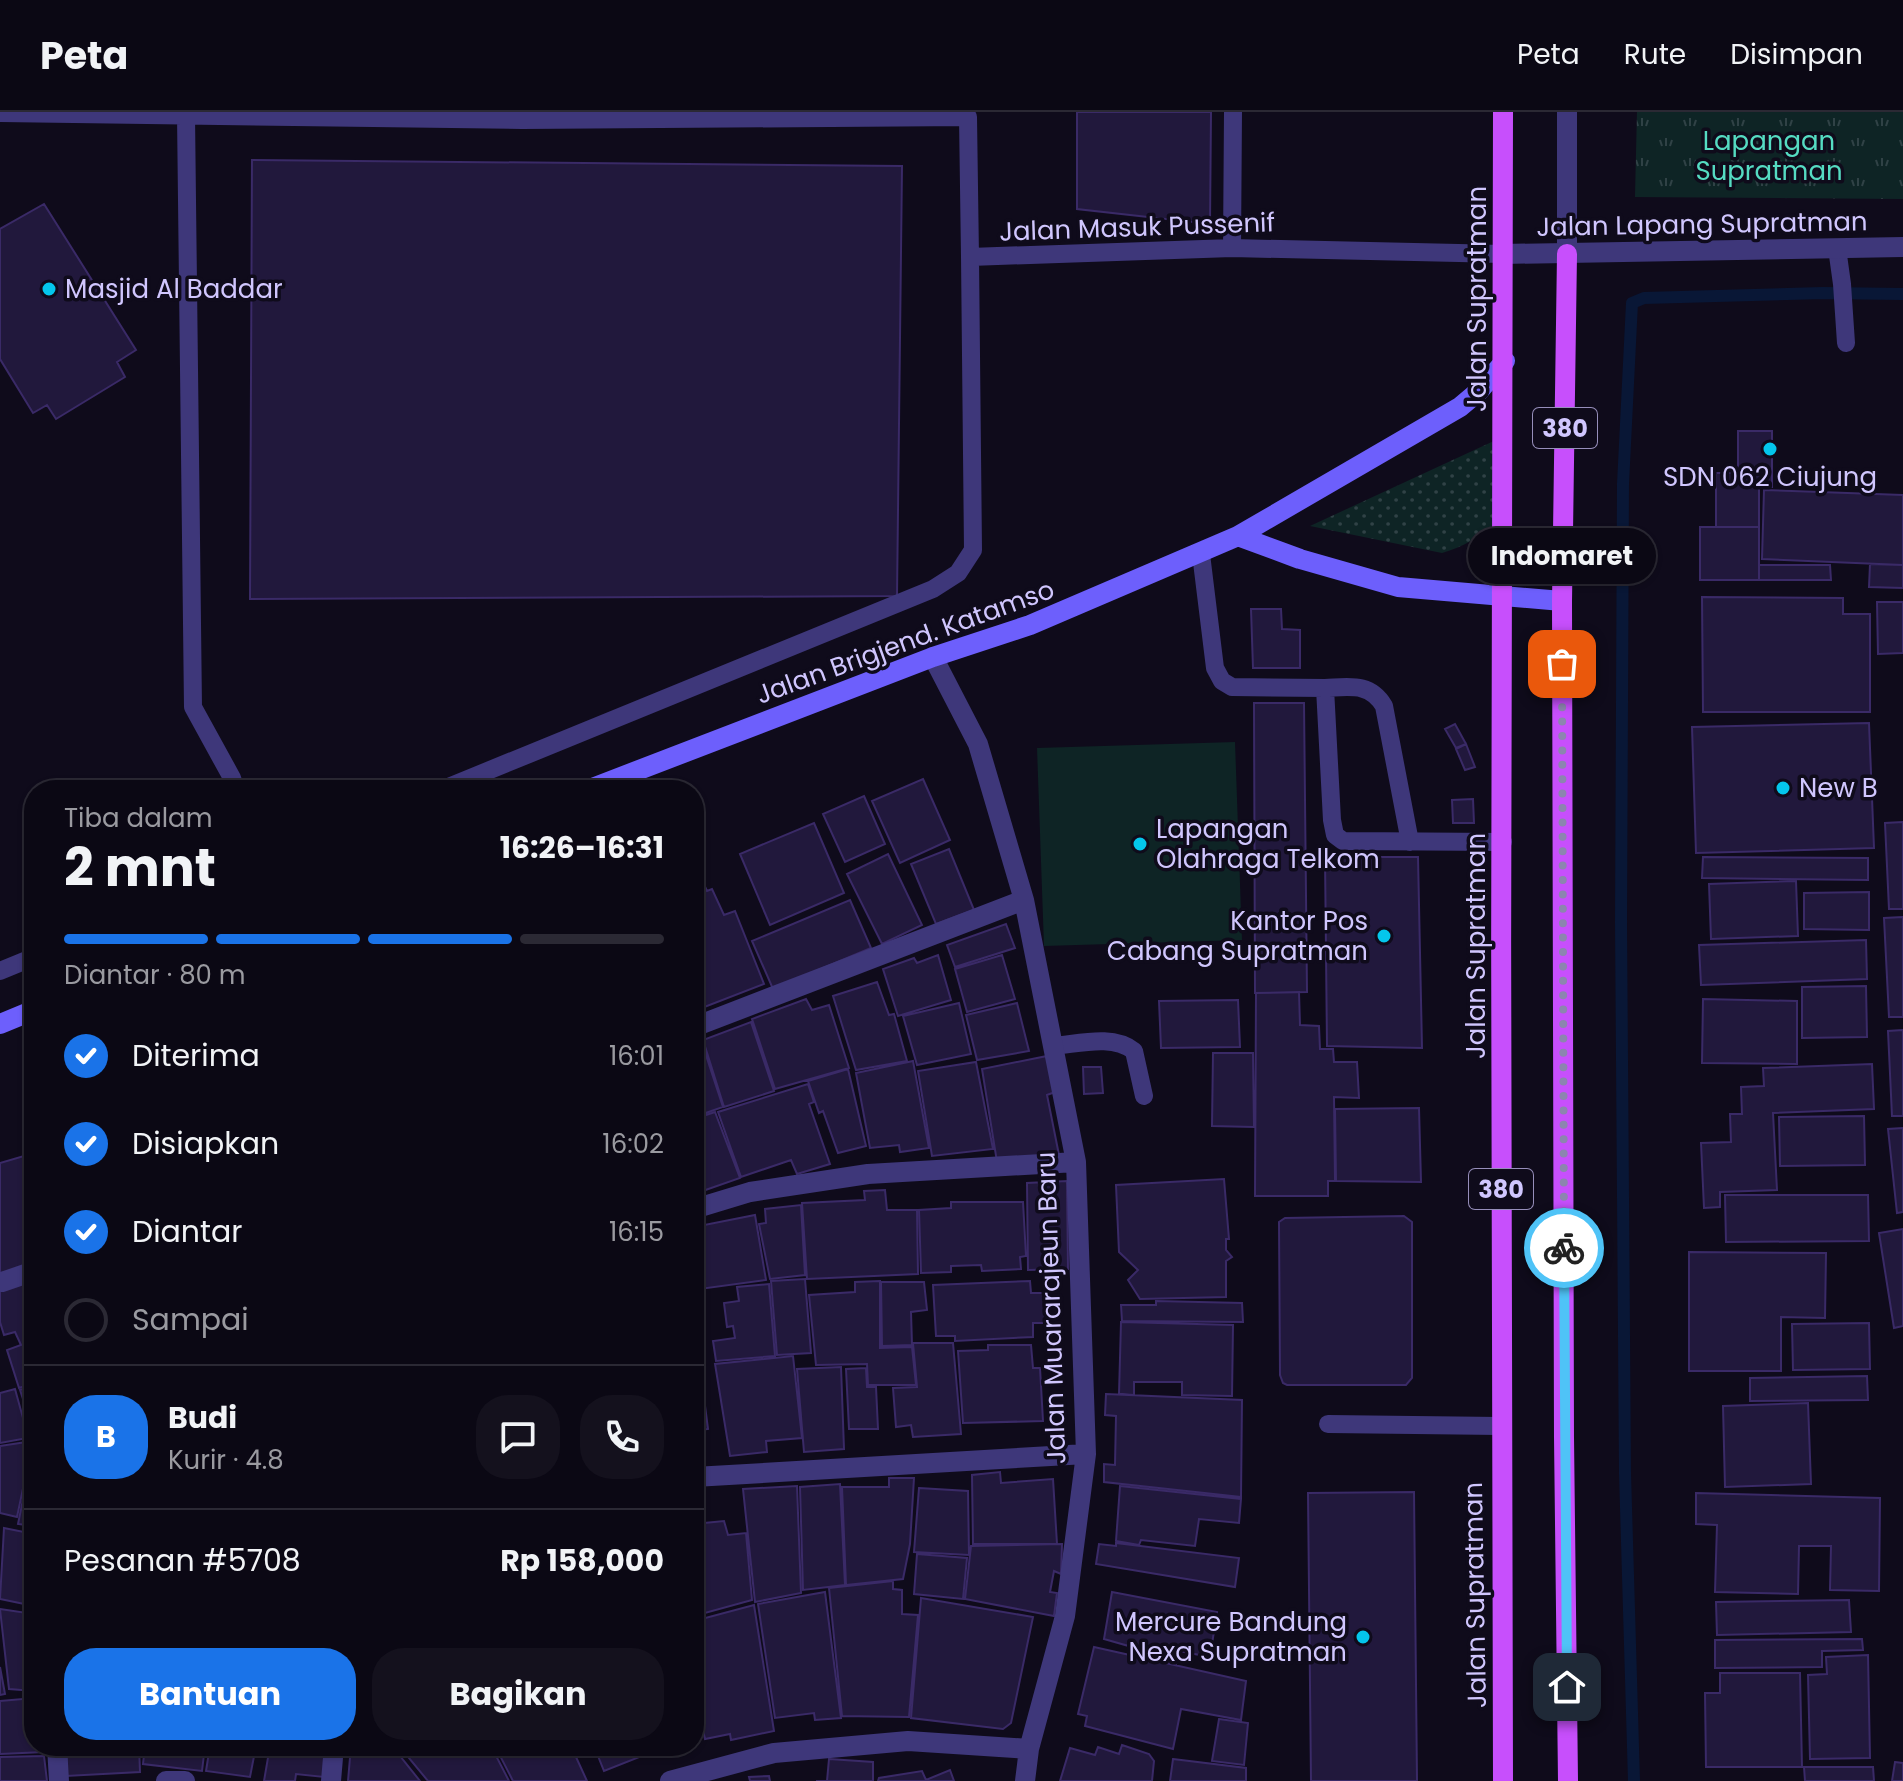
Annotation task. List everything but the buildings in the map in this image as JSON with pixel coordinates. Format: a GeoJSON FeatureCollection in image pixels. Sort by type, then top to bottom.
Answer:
{"type":"FeatureCollection","features":[{"type":"Feature","properties":{"kind":"main road","name":"Jalan Supratman"},"geometry":{"type":"LineString","coordinates":[[1503,112],[1505,361],[1501,597],[1500,1426],[1503,1781]]}},
{"type":"Feature","properties":{"kind":"main road","name":"380"},"geometry":{"type":"LineString","coordinates":[[1567,254],[1562,601],[1568,1781]]}},
{"type":"Feature","properties":{"kind":"main road","name":"Jalan Brigjend. Katamso"},"geometry":{"type":"LineString","coordinates":[[613,780],[933,657],[1030,625],[1201,554],[1238,536],[1460,407],[1505,361]]}},
{"type":"Feature","properties":{"kind":"main road"},"geometry":{"type":"LineString","coordinates":[[1238,536],[1300,559],[1398,587],[1562,601]]}},
{"type":"Feature","properties":{"kind":"main road"},"geometry":{"type":"LineString","coordinates":[[0,1024],[24,1014]]}},
{"type":"Feature","properties":{"kind":"street"},"geometry":{"type":"LineString","coordinates":[[1567,112],[1567,254]]}},
{"type":"Feature","properties":{"kind":"street","name":"Jalan Lapang Supratman"},"geometry":{"type":"LineString","coordinates":[[1503,254],[1903,247]]}},
{"type":"Feature","properties":{"kind":"street","name":"Jalan Muararajeun Baru"},"geometry":{"type":"LineString","coordinates":[[933,657],[978,744],[1024,900],[1076,1162],[1086,1454],[1065,1616],[1029,1749],[1025,1781]]}},
{"type":"Feature","properties":{"kind":"street"},"geometry":{"type":"LineString","coordinates":[[704,1023],[1024,900]]}},
{"type":"Feature","properties":{"kind":"street"},"geometry":{"type":"LineString","coordinates":[[704,1206],[750,1192],[868,1174],[1076,1162]]}},
{"type":"Feature","properties":{"kind":"street"},"geometry":{"type":"LineString","coordinates":[[2,1282],[24,1274]]}},
{"type":"Feature","properties":{"kind":"street"},"geometry":{"type":"LineString","coordinates":[[704,1476],[1086,1454]]}},
{"type":"Feature","properties":{"kind":"street"},"geometry":{"type":"LineString","coordinates":[[670,1781],[774,1753],[804,1750],[908,1741],[1029,1749]]}},
{"type":"Feature","properties":{"kind":"street"},"geometry":{"type":"LineString","coordinates":[[58,1756],[59,1781]]}},
{"type":"Feature","properties":{"kind":"street"},"geometry":{"type":"LineString","coordinates":[[331,1781],[333,1756]]}},
{"type":"Feature","properties":{"kind":"street"},"geometry":{"type":"LineString","coordinates":[[166,1781],[185,1781]]}},
{"type":"Feature","properties":{"kind":"lane"},"geometry":{"type":"LineString","coordinates":[[1232,248],[1233,112]]}},
{"type":"Feature","properties":{"kind":"lane","name":"Jalan Masuk Pussenif"},"geometry":{"type":"LineString","coordinates":[[0,113],[522,120],[968,114],[970,257],[1232,248],[1503,254]]}},
{"type":"Feature","properties":{"kind":"lane"},"geometry":{"type":"LineString","coordinates":[[186,115],[193,707],[233,780]]}},
{"type":"Feature","properties":{"kind":"lane"},"geometry":{"type":"LineString","coordinates":[[1837,248],[1846,343]]}},
{"type":"Feature","properties":{"kind":"lane"},"geometry":{"type":"LineString","coordinates":[[465,780],[933,589],[958,573],[973,550],[970,257]]}},
{"type":"Feature","properties":{"kind":"lane"},"geometry":{"type":"LineString","coordinates":[[1201,554],[1215,668],[1222,681],[1232,687],[1364,687],[1379,697],[1384,706],[1410,842]]}},
{"type":"Feature","properties":{"kind":"lane"},"geometry":{"type":"LineString","coordinates":[[1325,688],[1335,835],[1343,841],[1503,842]]}},
{"type":"Feature","properties":{"kind":"lane"},"geometry":{"type":"LineString","coordinates":[[0,971],[24,961]]}},
{"type":"Feature","properties":{"kind":"lane"},"geometry":{"type":"LineString","coordinates":[[1053,1046],[1102,1042],[1125,1044],[1134,1051],[1144,1096]]}},
{"type":"Feature","properties":{"kind":"lane"},"geometry":{"type":"LineString","coordinates":[[1328,1424],[1500,1426]]}},
{"type":"Feature","properties":{"kind":"green space","name":"Lapangan Supratman"},"geometry":{"type":"Polygon","coordinates":[[[1637,112],[1903,112],[1903,199],[1635,197],[1637,112]]]}},
{"type":"Feature","properties":{"kind":"green space"},"geometry":{"type":"Polygon","coordinates":[[[1496,440],[1496,523],[1464,545],[1442,553],[1310,526],[1496,440]]]}},
{"type":"Feature","properties":{"kind":"green space","name":"Lapangan Olahraga Telkom"},"geometry":{"type":"Polygon","coordinates":[[[1235,742],[1242,940],[1044,946],[1037,748],[1235,742]]]}},
{"type":"Feature","properties":{"kind":"waterway"},"geometry":{"type":"LineString","coordinates":[[1634,1781],[1625,1473],[1621,922],[1623,484],[1632,303],[1644,298],[1903,294]]}},
{"type":"Feature","properties":{"kind":"way so far"},"geometry":{"type":"LineString","coordinates":[[1562,664],[1564,1248]]}},
{"type":"Feature","properties":{"kind":"place","name":"Masjid Al Baddar"},"geometry":{"type":"Point","coordinates":[49,289]}},
{"type":"Feature","properties":{"kind":"place","name":"SDN 062 Ciujung"},"geometry":{"type":"Point","coordinates":[1770,449]}},
{"type":"Feature","properties":{"kind":"place","name":"Indomaret"},"geometry":{"type":"Point","coordinates":[1562,664]}},
{"type":"Feature","properties":{"kind":"place","name":"New B"},"geometry":{"type":"Point","coordinates":[1783,788]}},
{"type":"Feature","properties":{"kind":"place","name":"Lapangan Olahraga Telkom"},"geometry":{"type":"Point","coordinates":[1140,844]}},
{"type":"Feature","properties":{"kind":"place","name":"Kantor Pos Cabang Supratman"},"geometry":{"type":"Point","coordinates":[1384,936]}},
{"type":"Feature","properties":{"kind":"place","name":"Mercure Bandung Nexa Supratman"},"geometry":{"type":"Point","coordinates":[1363,1637]}},
{"type":"Feature","properties":{"kind":"route"},"geometry":{"type":"LineString","coordinates":[[1564,1248],[1567,1687]]}}]}
